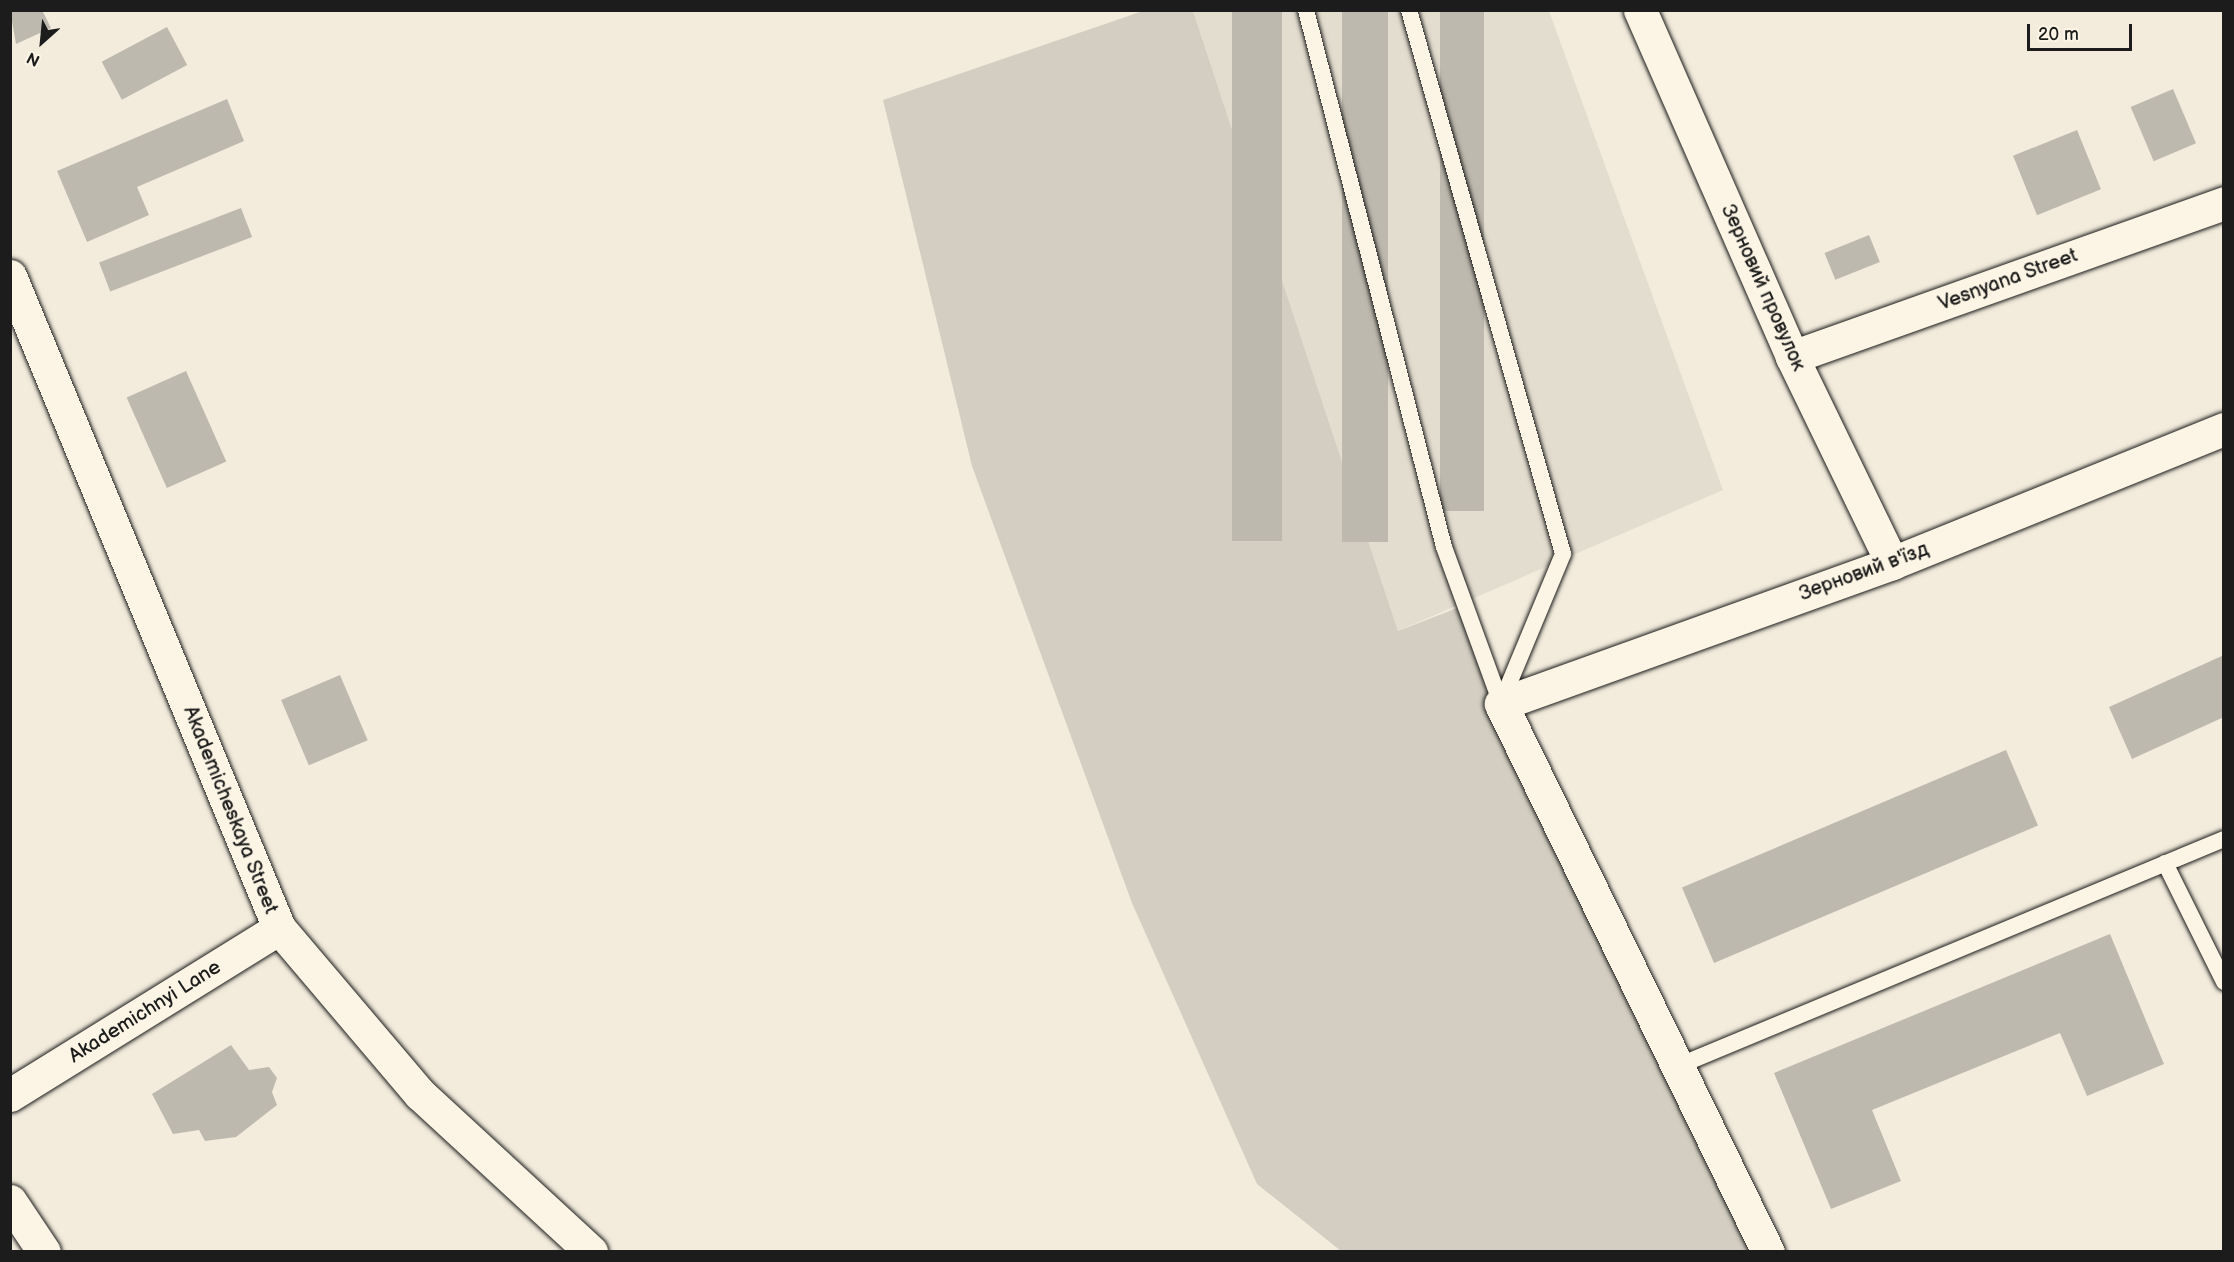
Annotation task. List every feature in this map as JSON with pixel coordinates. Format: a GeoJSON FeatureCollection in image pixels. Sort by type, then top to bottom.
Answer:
{"type":"FeatureCollection","features":[{"type":"Feature","properties":{"kind":"street","name":"Зерновий провулок"},"geometry":{"type":"LineString","coordinates":[[1640,10],[1792,357],[1892,563]]}},
{"type":"Feature","properties":{"kind":"street","name":"Vesnyana Street"},"geometry":{"type":"LineString","coordinates":[[1792,357],[2223,203]]}},
{"type":"Feature","properties":{"kind":"street","name":"Akademicheskaya Street"},"geometry":{"type":"LineString","coordinates":[[10,276],[279,928],[420,1094],[591,1251]]}},
{"type":"Feature","properties":{"kind":"street","name":"Зерновий в'їзд"},"geometry":{"type":"LineString","coordinates":[[1501,704],[1892,563],[2223,429]]}},
{"type":"Feature","properties":{"kind":"street"},"geometry":{"type":"LineString","coordinates":[[1501,704],[1768,1251]]}},
{"type":"Feature","properties":{"kind":"street","name":"Akademichnyi Lane"},"geometry":{"type":"LineString","coordinates":[[10,1095],[279,928]]}},
{"type":"Feature","properties":{"kind":"street"},"geometry":{"type":"LineString","coordinates":[[10,1201],[44,1251]]}},
{"type":"Feature","properties":{"kind":"lane"},"geometry":{"type":"LineString","coordinates":[[1306,10],[1444,547],[1501,704]]}},
{"type":"Feature","properties":{"kind":"lane"},"geometry":{"type":"LineString","coordinates":[[1409,10],[1563,554],[1501,704]]}},
{"type":"Feature","properties":{"kind":"lane"},"geometry":{"type":"LineString","coordinates":[[1678,1066],[2223,839]]}},
{"type":"Feature","properties":{"kind":"lane"},"geometry":{"type":"LineString","coordinates":[[2165,863],[2223,982]]}},
{"type":"Feature","properties":{"kind":"shaded area"},"geometry":{"type":"Polygon","coordinates":[[[1143,11],[1193,11],[1398,631],[1465,605],[1768,1251],[1341,1251],[1257,1184],[1132,903],[972,466],[883,100],[1143,11]]]}},
{"type":"Feature","properties":{"kind":"shaded area"},"geometry":{"type":"Polygon","coordinates":[[[1193,11],[1549,11],[1723,490],[1398,631],[1193,11]]]}},
{"type":"Feature","properties":{"kind":"building"},"geometry":{"type":"Polygon","coordinates":[[[10,10],[42,10],[51,28],[16,44],[10,10]]]}},
{"type":"Feature","properties":{"kind":"building"},"geometry":{"type":"Polygon","coordinates":[[[1232,10],[1282,10],[1282,541],[1232,541],[1232,10]]]}},
{"type":"Feature","properties":{"kind":"building"},"geometry":{"type":"Polygon","coordinates":[[[1342,10],[1388,10],[1388,542],[1342,542],[1342,10]]]}},
{"type":"Feature","properties":{"kind":"building"},"geometry":{"type":"Polygon","coordinates":[[[1440,10],[1484,10],[1484,511],[1440,511],[1440,10]]]}},
{"type":"Feature","properties":{"kind":"building"},"geometry":{"type":"Polygon","coordinates":[[[167,27],[187,65],[122,100],[102,62],[167,27]]]}},
{"type":"Feature","properties":{"kind":"building"},"geometry":{"type":"Polygon","coordinates":[[[2173,89],[2196,143],[2154,161],[2131,107],[2173,89]]]}},
{"type":"Feature","properties":{"kind":"building"},"geometry":{"type":"Polygon","coordinates":[[[227,99],[244,141],[137,187],[149,215],[87,242],[57,171],[227,99]]]}},
{"type":"Feature","properties":{"kind":"building"},"geometry":{"type":"Polygon","coordinates":[[[2077,130],[2101,189],[2037,215],[2013,156],[2077,130]]]}},
{"type":"Feature","properties":{"kind":"building"},"geometry":{"type":"Polygon","coordinates":[[[241,208],[252,237],[110,291],[99,262],[241,208]]]}},
{"type":"Feature","properties":{"kind":"building"},"geometry":{"type":"Polygon","coordinates":[[[1869,235],[1880,262],[1835,280],[1824,253],[1869,235]]]}},
{"type":"Feature","properties":{"kind":"building"},"geometry":{"type":"Polygon","coordinates":[[[186,371],[226,461],[167,488],[127,397],[186,371]]]}},
{"type":"Feature","properties":{"kind":"building"},"geometry":{"type":"Polygon","coordinates":[[[2224,655],[2224,717],[2132,759],[2109,707],[2224,655]]]}},
{"type":"Feature","properties":{"kind":"building"},"geometry":{"type":"Polygon","coordinates":[[[340,675],[368,740],[309,765],[281,700],[340,675]]]}},
{"type":"Feature","properties":{"kind":"building"},"geometry":{"type":"Polygon","coordinates":[[[2006,750],[2038,825],[1714,963],[1682,888],[2006,750]]]}},
{"type":"Feature","properties":{"kind":"building"},"geometry":{"type":"Polygon","coordinates":[[[2110,934],[2164,1064],[2087,1096],[2060,1033],[1872,1110],[1901,1181],[1831,1209],[1774,1073],[2110,934]]]}},
{"type":"Feature","properties":{"kind":"building"},"geometry":{"type":"Polygon","coordinates":[[[231,1045],[249,1070],[269,1067],[277,1078],[272,1092],[277,1105],[236,1137],[205,1141],[199,1130],[173,1134],[152,1094],[231,1045]]]}}]}
